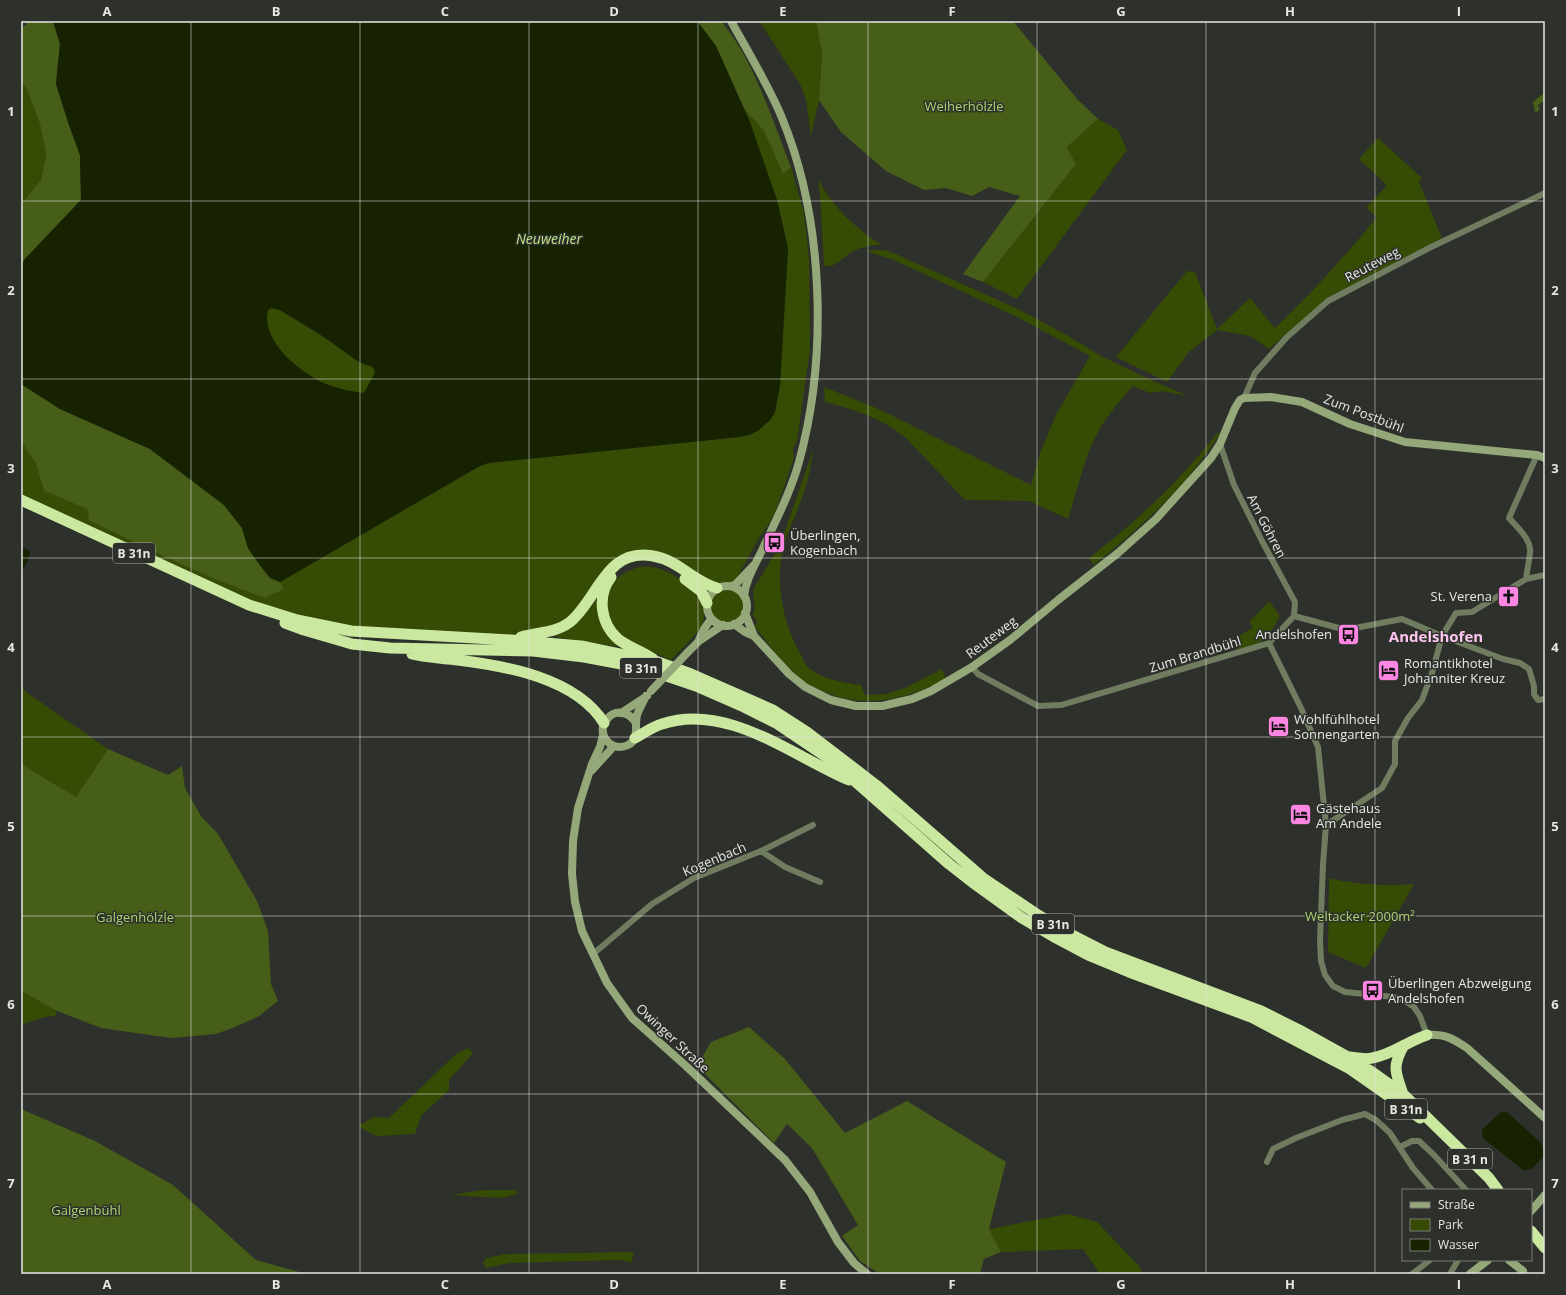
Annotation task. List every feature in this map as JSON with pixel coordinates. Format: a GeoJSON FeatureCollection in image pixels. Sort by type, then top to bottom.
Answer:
{"type":"FeatureCollection","features":[{"type":"Feature","properties":{"kind":"highway","name":"B 31n"},"geometry":{"type":"LineString","coordinates":[[21,500],[109,542],[249,605],[298,620],[351,632],[511,640],[581,646],[658,662],[691,674],[772,710],[807,732],[876,785],[983,878],[1038,915],[1068,933],[1105,952],[1261,1011],[1303,1032],[1348,1057],[1403,1094],[1440,1131]]}},
{"type":"Feature","properties":{"kind":"highway"},"geometry":{"type":"LineString","coordinates":[[511,640],[557,629],[569,623],[580,612],[602,578],[611,568],[620,562],[636,556],[645,555],[663,558],[706,585],[717,588]]}},
{"type":"Feature","properties":{"kind":"highway"},"geometry":{"type":"LineString","coordinates":[[658,662],[619,639],[610,630],[606,623],[602,609],[602,601],[605,587],[614,574],[626,565],[634,562],[650,562],[659,564],[673,571],[701,591],[707,603]]}},
{"type":"Feature","properties":{"kind":"highway","name":"B 31n"},"geometry":{"type":"LineString","coordinates":[[249,605],[268,617],[304,630],[352,644],[390,648],[533,651],[584,657],[643,668],[696,686],[744,707],[776,723],[831,760],[972,882],[997,901],[1036,926],[1088,955],[1129,972],[1251,1017],[1350,1069],[1440,1131]]}},
{"type":"Feature","properties":{"kind":"highway"},"geometry":{"type":"LineString","coordinates":[[390,648],[416,655],[483,664],[535,676],[557,684],[579,696],[597,712],[604,723]]}},
{"type":"Feature","properties":{"kind":"highway"},"geometry":{"type":"LineString","coordinates":[[635,738],[662,724],[680,720],[700,719],[726,722],[751,731],[828,771],[861,786]]}},
{"type":"Feature","properties":{"kind":"highway"},"geometry":{"type":"LineString","coordinates":[[1404,1044],[1427,1035]]}},
{"type":"Feature","properties":{"kind":"highway","name":"B 31n"},"geometry":{"type":"LineString","coordinates":[[1348,1057],[1371,1059],[1384,1055],[1404,1044]]}},
{"type":"Feature","properties":{"kind":"highway","name":"B 31n"},"geometry":{"type":"LineString","coordinates":[[1403,1094],[1395,1071],[1396,1058],[1404,1044]]}},
{"type":"Feature","properties":{"kind":"highway","name":"B 31 n"},"geometry":{"type":"LineString","coordinates":[[1440,1131],[1489,1178],[1497,1189]]}},
{"type":"Feature","properties":{"kind":"highway"},"geometry":{"type":"LineString","coordinates":[[1532,1232],[1544,1247]]}},
{"type":"Feature","properties":{"kind":"street"},"geometry":{"type":"LineString","coordinates":[[731,21],[782,118],[793,150],[807,202],[812,236],[817,318],[817,346],[813,390],[807,427],[798,463],[785,502],[754,565],[744,596]]}},
{"type":"Feature","properties":{"kind":"street","name":"Reuteweg"},"geometry":{"type":"LineString","coordinates":[[1244,398],[1255,373],[1287,337],[1328,301],[1431,247],[1545,193]]}},
{"type":"Feature","properties":{"kind":"street","name":"Zum Postbühl"},"geometry":{"type":"LineString","coordinates":[[1244,398],[1271,397],[1302,402],[1350,424],[1406,442],[1537,455],[1545,458]]}},
{"type":"Feature","properties":{"kind":"street"},"geometry":{"type":"LineString","coordinates":[[1220,444],[1240,400],[1244,398]]}},
{"type":"Feature","properties":{"kind":"street","name":"Reuteweg"},"geometry":{"type":"LineString","coordinates":[[745,614],[754,636],[789,674],[805,687],[831,700],[856,706],[882,706],[912,698],[932,690],[972,667],[1010,640],[1118,553],[1156,519],[1210,458],[1220,444]]}},
{"type":"Feature","properties":{"kind":"street","name":"Am Göhren"},"geometry":{"type":"LineString","coordinates":[[1220,444],[1234,485],[1295,602],[1294,616]]}},
{"type":"Feature","properties":{"kind":"street"},"geometry":{"type":"LineString","coordinates":[[1526,579],[1527,565],[1531,552],[1526,537],[1509,518],[1537,455]]}},
{"type":"Feature","properties":{"kind":"street"},"geometry":{"type":"LineString","coordinates":[[731,586],[739,590],[744,596],[747,605],[745,614],[742,618],[734,624],[723,625],[711,619],[707,611],[709,597],[717,588],[735,585],[747,570],[754,565]]}},
{"type":"Feature","properties":{"kind":"street"},"geometry":{"type":"LineString","coordinates":[[1326,825],[1382,788],[1395,764],[1395,741],[1408,718],[1422,700],[1432,673],[1442,636],[1456,613],[1472,612],[1526,579],[1545,575]]}},
{"type":"Feature","properties":{"kind":"street"},"geometry":{"type":"LineString","coordinates":[[1545,699],[1538,700],[1534,694],[1534,686],[1528,669],[1520,663],[1503,659],[1402,619],[1356,628],[1339,628],[1294,616],[1269,643],[1301,708],[1318,747],[1326,825],[1320,940],[1321,961],[1325,975],[1333,986],[1345,992],[1404,1000],[1414,1007],[1420,1016],[1427,1035],[1441,1035],[1467,1048],[1545,1118]]}},
{"type":"Feature","properties":{"kind":"street"},"geometry":{"type":"LineString","coordinates":[[699,641],[704,629],[711,619]]}},
{"type":"Feature","properties":{"kind":"street","name":"Reuteweg"},"geometry":{"type":"LineString","coordinates":[[734,624],[744,632],[754,636]]}},
{"type":"Feature","properties":{"kind":"street"},"geometry":{"type":"LineString","coordinates":[[649,694],[621,713],[611,715],[604,723],[602,729],[603,735],[607,742],[614,746],[624,747],[635,738],[637,714],[649,694],[699,641],[723,625]]}},
{"type":"Feature","properties":{"kind":"street","name":"Zum Brandbühl"},"geometry":{"type":"LineString","coordinates":[[972,667],[978,674],[1038,706],[1061,705],[1269,643]]}},
{"type":"Feature","properties":{"kind":"street"},"geometry":{"type":"LineString","coordinates":[[621,713],[630,716],[636,723]]}},
{"type":"Feature","properties":{"kind":"street","name":"Owinger Straße"},"geometry":{"type":"LineString","coordinates":[[603,735],[578,808],[574,826],[572,874],[575,902],[582,931],[607,983],[632,1018],[686,1066],[785,1160],[810,1192],[838,1242],[854,1263],[867,1274]]}},
{"type":"Feature","properties":{"kind":"street","name":"Owinger Straße"},"geometry":{"type":"LineString","coordinates":[[590,772],[614,746]]}},
{"type":"Feature","properties":{"kind":"street","name":"Kogenbach"},"geometry":{"type":"LineString","coordinates":[[593,954],[652,904],[694,878],[761,851],[813,825]]}},
{"type":"Feature","properties":{"kind":"street"},"geometry":{"type":"LineString","coordinates":[[761,851],[785,867],[820,882]]}},
{"type":"Feature","properties":{"kind":"street"},"geometry":{"type":"LineString","coordinates":[[1267,1162],[1273,1149],[1296,1138],[1342,1120],[1365,1114],[1376,1120],[1390,1133],[1413,1168],[1431,1189]]}},
{"type":"Feature","properties":{"kind":"street"},"geometry":{"type":"LineString","coordinates":[[1400,1147],[1412,1141],[1419,1141],[1465,1189]]}},
{"type":"Feature","properties":{"kind":"street"},"geometry":{"type":"LineString","coordinates":[[1532,1209],[1545,1195]]}},
{"type":"Feature","properties":{"kind":"street"},"geometry":{"type":"LineString","coordinates":[[1412,1274],[1429,1261]]}},
{"type":"Feature","properties":{"kind":"street"},"geometry":{"type":"LineString","coordinates":[[1450,1274],[1457,1261]]}},
{"type":"Feature","properties":{"kind":"street"},"geometry":{"type":"LineString","coordinates":[[1466,1274],[1479,1261]]}},
{"type":"Feature","properties":{"kind":"street"},"geometry":{"type":"LineString","coordinates":[[1470,1274],[1487,1261]]}},
{"type":"Feature","properties":{"kind":"street"},"geometry":{"type":"LineString","coordinates":[[1510,1261],[1524,1272]]}},
{"type":"Feature","properties":{"kind":"street"},"geometry":{"type":"LineString","coordinates":[[1519,1261],[1524,1272]]}},
{"type":"Feature","properties":{"kind":"green space"},"geometry":{"type":"Polygon","coordinates":[[[27,21],[53,21],[60,44],[56,84],[80,155],[81,200],[24,260],[21,268],[21,204],[41,180],[46,154],[40,124],[28,92],[21,81],[21,28],[26,25],[27,21]]]}},
{"type":"Feature","properties":{"kind":"green space"},"geometry":{"type":"Polygon","coordinates":[[[697,21],[721,21],[743,54],[753,72],[791,167],[783,174],[764,131],[744,109],[716,46],[697,21]]]}},
{"type":"Feature","properties":{"kind":"green space"},"geometry":{"type":"Polygon","coordinates":[[[759,21],[816,21],[822,53],[819,100],[811,136],[806,100],[800,84],[759,21]]]}},
{"type":"Feature","properties":{"kind":"green space","name":"Weiherhölzle"},"geometry":{"type":"Polygon","coordinates":[[[816,21],[1013,21],[1078,100],[1098,119],[1067,147],[1076,164],[983,282],[963,274],[1020,196],[989,187],[972,196],[946,188],[924,190],[886,171],[841,132],[819,100],[822,53],[816,21]]]}},
{"type":"Feature","properties":{"kind":"green space"},"geometry":{"type":"Polygon","coordinates":[[[21,82],[28,92],[40,124],[46,154],[41,180],[21,204],[21,82]]]}},
{"type":"Feature","properties":{"kind":"green space"},"geometry":{"type":"Polygon","coordinates":[[[1545,92],[1545,100],[1538,105],[1540,110],[1535,113],[1533,102],[1545,92]]]}},
{"type":"Feature","properties":{"kind":"green space"},"geometry":{"type":"Polygon","coordinates":[[[744,109],[764,131],[783,174],[791,167],[804,213],[809,259],[810,349],[797,441],[793,449],[794,458],[775,513],[738,576],[741,578],[735,588],[746,599],[747,605],[745,616],[739,622],[730,625],[721,624],[713,620],[707,613],[707,603],[712,592],[672,562],[627,558],[569,623],[526,636],[423,636],[297,620],[21,500],[21,441],[36,464],[44,491],[87,509],[88,520],[154,552],[234,587],[284,589],[280,582],[478,467],[488,463],[750,435],[775,412],[780,385],[788,249],[777,200],[744,109]]]}},
{"type":"Feature","properties":{"kind":"green space"},"geometry":{"type":"Polygon","coordinates":[[[1098,119],[1118,130],[1127,150],[1017,299],[983,282],[1076,164],[1067,147],[1098,119]]]}},
{"type":"Feature","properties":{"kind":"green space"},"geometry":{"type":"Polygon","coordinates":[[[1378,138],[1422,178],[1419,182],[1442,238],[1329,297],[1269,349],[1250,336],[1217,330],[1189,352],[1167,382],[1116,357],[1187,271],[1195,272],[1217,329],[1250,298],[1275,328],[1328,274],[1377,217],[1366,208],[1387,185],[1359,159],[1378,138]]]}},
{"type":"Feature","properties":{"kind":"green space"},"geometry":{"type":"Polygon","coordinates":[[[819,181],[825,191],[846,217],[872,239],[882,245],[861,248],[831,266],[824,265],[819,181]]]}},
{"type":"Feature","properties":{"kind":"green space"},"geometry":{"type":"Polygon","coordinates":[[[885,250],[891,252],[1020,310],[1103,357],[1188,396],[1162,391],[1150,393],[1133,386],[1108,416],[1091,446],[1068,519],[1029,501],[965,500],[906,438],[878,420],[847,408],[825,402],[824,387],[881,410],[1031,485],[1041,450],[1057,413],[1090,356],[1017,317],[894,260],[866,251],[885,250]]]}},
{"type":"Feature","properties":{"kind":"green space"},"geometry":{"type":"Polygon","coordinates":[[[272,308],[280,310],[338,346],[359,362],[373,367],[376,373],[365,391],[363,393],[336,388],[312,377],[292,362],[282,353],[270,332],[267,321],[268,310],[272,308]]]}},
{"type":"Feature","properties":{"kind":"green space"},"geometry":{"type":"Polygon","coordinates":[[[21,384],[60,409],[150,449],[224,505],[242,528],[248,548],[259,564],[270,578],[280,582],[284,589],[265,598],[242,590],[175,562],[88,520],[87,509],[44,491],[36,464],[21,441],[21,384]]]}},
{"type":"Feature","properties":{"kind":"green space"},"geometry":{"type":"Polygon","coordinates":[[[1218,432],[1219,435],[1206,454],[1177,489],[1146,521],[1094,565],[1089,558],[1158,499],[1189,467],[1218,432]]]}},
{"type":"Feature","properties":{"kind":"green space"},"geometry":{"type":"Polygon","coordinates":[[[813,450],[807,483],[784,546],[780,573],[780,588],[785,616],[789,630],[805,663],[813,671],[825,677],[861,685],[865,695],[886,694],[905,688],[942,669],[946,679],[917,692],[886,700],[854,700],[838,697],[806,683],[798,677],[754,626],[757,623],[753,614],[755,608],[753,594],[754,588],[780,545],[813,450]]]}},
{"type":"Feature","properties":{"kind":"green space"},"geometry":{"type":"Polygon","coordinates":[[[638,567],[660,569],[679,578],[696,594],[701,603],[704,612],[701,626],[694,636],[671,660],[626,640],[616,630],[609,615],[608,598],[614,583],[621,575],[638,567]]]}},
{"type":"Feature","properties":{"kind":"green space"},"geometry":{"type":"Polygon","coordinates":[[[600,595],[620,647],[555,637],[580,619],[600,595]]]}},
{"type":"Feature","properties":{"kind":"green space"},"geometry":{"type":"Polygon","coordinates":[[[1269,601],[1280,616],[1268,637],[1262,638],[1261,642],[1238,650],[1234,640],[1253,627],[1249,622],[1269,601]]]}},
{"type":"Feature","properties":{"kind":"green space"},"geometry":{"type":"Polygon","coordinates":[[[21,685],[26,692],[108,749],[76,797],[21,764],[21,685]]]}},
{"type":"Feature","properties":{"kind":"green space","name":"Galgenhölzle"},"geometry":{"type":"Polygon","coordinates":[[[108,749],[168,775],[182,766],[185,788],[201,816],[218,834],[257,901],[268,931],[271,984],[278,1001],[259,1016],[216,1034],[171,1038],[101,1028],[57,1011],[21,991],[21,764],[76,797],[108,749]]]}},
{"type":"Feature","properties":{"kind":"green space","name":"Weltacker 2000m²"},"geometry":{"type":"Polygon","coordinates":[[[1329,878],[1371,884],[1414,884],[1366,968],[1328,952],[1329,878]]]}},
{"type":"Feature","properties":{"kind":"green space"},"geometry":{"type":"Polygon","coordinates":[[[21,991],[57,1011],[55,1016],[44,1017],[21,1025],[21,991]]]}},
{"type":"Feature","properties":{"kind":"green space"},"geometry":{"type":"Polygon","coordinates":[[[749,1027],[785,1059],[845,1133],[907,1101],[1006,1162],[989,1229],[1001,1252],[984,1259],[980,1274],[880,1274],[860,1261],[842,1236],[858,1225],[812,1148],[787,1124],[774,1143],[697,1066],[711,1042],[749,1027]]]}},
{"type":"Feature","properties":{"kind":"green space"},"geometry":{"type":"Polygon","coordinates":[[[468,1048],[473,1053],[449,1080],[449,1090],[421,1116],[415,1134],[376,1136],[358,1126],[374,1117],[389,1118],[455,1055],[468,1048]]]}},
{"type":"Feature","properties":{"kind":"green space","name":"Galgenbühl"},"geometry":{"type":"Polygon","coordinates":[[[21,1109],[95,1141],[173,1185],[256,1260],[304,1274],[21,1274],[21,1109]]]}},
{"type":"Feature","properties":{"kind":"green space"},"geometry":{"type":"Polygon","coordinates":[[[483,1190],[516,1190],[518,1194],[501,1198],[450,1195],[483,1190]]]}},
{"type":"Feature","properties":{"kind":"green space"},"geometry":{"type":"Polygon","coordinates":[[[1068,1214],[1097,1222],[1139,1266],[1143,1274],[1100,1274],[1083,1249],[1001,1252],[989,1229],[1068,1214]]]}},
{"type":"Feature","properties":{"kind":"green space"},"geometry":{"type":"Polygon","coordinates":[[[634,1253],[631,1263],[621,1260],[509,1263],[486,1268],[483,1263],[486,1258],[506,1254],[634,1253]]]}},
{"type":"Feature","properties":{"kind":"water","name":"Neuweiher"},"geometry":{"type":"Polygon","coordinates":[[[53,21],[697,21],[716,46],[750,122],[777,200],[788,249],[780,385],[775,412],[771,419],[759,430],[750,435],[739,437],[488,463],[478,467],[280,582],[270,578],[248,548],[242,528],[224,505],[150,449],[60,409],[21,384],[21,268],[24,260],[81,200],[80,155],[56,84],[60,44],[53,21]],[[272,308],[268,310],[267,321],[275,343],[292,362],[312,377],[336,388],[363,393],[365,391],[375,373],[373,367],[359,362],[318,333],[280,310],[272,308]]]}},
{"type":"Feature","properties":{"kind":"water"},"geometry":{"type":"Polygon","coordinates":[[[21,547],[30,551],[30,555],[24,568],[21,569],[21,547]]]}},
{"type":"Feature","properties":{"kind":"water"},"geometry":{"type":"Polygon","coordinates":[[[1501,1112],[1507,1112],[1541,1143],[1545,1154],[1532,1169],[1523,1170],[1484,1139],[1482,1130],[1501,1112]]]}},
{"type":"Feature","properties":{"kind":"place","name":"Überlingen, Kogenbach"},"geometry":{"type":"Point","coordinates":[775,542]}},
{"type":"Feature","properties":{"kind":"place","name":"St. Verena"},"geometry":{"type":"Point","coordinates":[1508,596]}},
{"type":"Feature","properties":{"kind":"place","name":"Andelshofen"},"geometry":{"type":"Point","coordinates":[1348,634]}},
{"type":"Feature","properties":{"kind":"place","name":"Romantikhotel Johanniter Kreuz"},"geometry":{"type":"Point","coordinates":[1389,670]}},
{"type":"Feature","properties":{"kind":"place","name":"Wohlfühlhotel Sonnengarten"},"geometry":{"type":"Point","coordinates":[1278,726]}},
{"type":"Feature","properties":{"kind":"place","name":"Gästehaus Am Andele"},"geometry":{"type":"Point","coordinates":[1300,815]}},
{"type":"Feature","properties":{"kind":"place","name":"Überlingen Abzweigung Andelshofen"},"geometry":{"type":"Point","coordinates":[1372,990]}},
{"type":"Feature","properties":{"kind":"district","name":"Andelshofen"},"geometry":{"type":"Point","coordinates":[1436,636]}}]}
